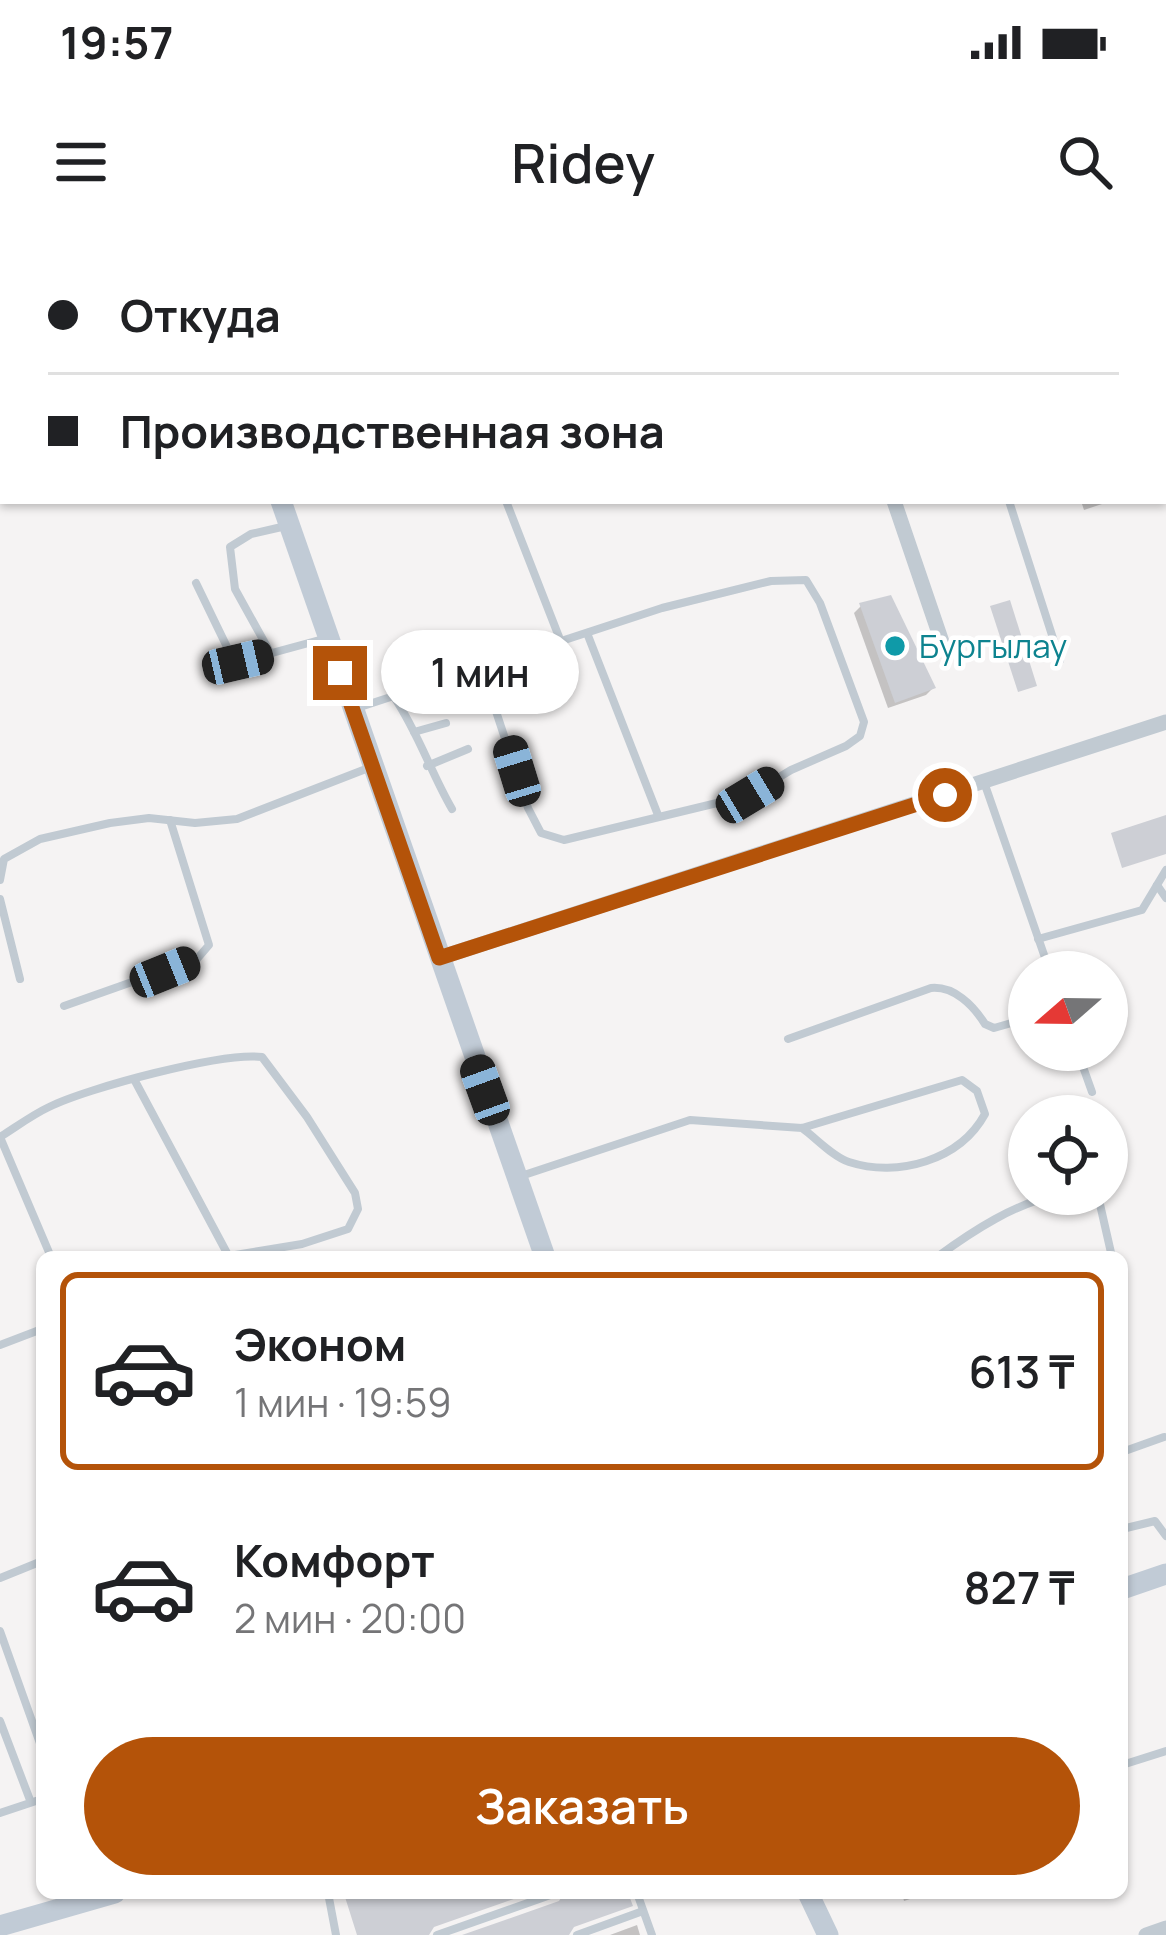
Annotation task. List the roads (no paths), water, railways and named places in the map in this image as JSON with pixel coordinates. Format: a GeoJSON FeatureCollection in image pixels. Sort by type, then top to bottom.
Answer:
{"type":"FeatureCollection","features":[{"type":"Feature","properties":{"kind":"main road"},"geometry":{"type":"LineString","coordinates":[[282,504],[543,1251]]}},
{"type":"Feature","properties":{"kind":"main road"},"geometry":{"type":"LineString","coordinates":[[1128,1587],[1166,1574]]}},
{"type":"Feature","properties":{"kind":"main road"},"geometry":{"type":"LineString","coordinates":[[0,1926],[90,1899]]}},
{"type":"Feature","properties":{"kind":"main road"},"geometry":{"type":"LineString","coordinates":[[811,1899],[828,1935]]}},
{"type":"Feature","properties":{"kind":"street"},"geometry":{"type":"LineString","coordinates":[[895,504],[942,642]]}},
{"type":"Feature","properties":{"kind":"street"},"geometry":{"type":"LineString","coordinates":[[439,958],[1166,722]]}},
{"type":"Feature","properties":{"kind":"street"},"geometry":{"type":"LineString","coordinates":[[1146,1935],[1166,1928]]}},
{"type":"Feature","properties":{"kind":"lane"},"geometry":{"type":"LineString","coordinates":[[507,504],[561,642]]}},
{"type":"Feature","properties":{"kind":"lane"},"geometry":{"type":"LineString","coordinates":[[1010,504],[1060,660]]}},
{"type":"Feature","properties":{"kind":"lane"},"geometry":{"type":"LineString","coordinates":[[271,654],[235,589],[230,547],[250,534],[289,525]]}},
{"type":"Feature","properties":{"kind":"lane"},"geometry":{"type":"LineString","coordinates":[[353,709],[662,608],[772,580],[806,580],[864,722],[860,736],[750,795],[564,840],[542,833],[528,808],[482,669]]}},
{"type":"Feature","properties":{"kind":"lane"},"geometry":{"type":"LineString","coordinates":[[196,583],[238,662],[328,637]]}},
{"type":"Feature","properties":{"kind":"lane"},"geometry":{"type":"LineString","coordinates":[[587,633],[658,815]]}},
{"type":"Feature","properties":{"kind":"lane"},"geometry":{"type":"LineString","coordinates":[[394,697],[452,809]]}},
{"type":"Feature","properties":{"kind":"lane"},"geometry":{"type":"LineString","coordinates":[[414,732],[446,723]]}},
{"type":"Feature","properties":{"kind":"lane"},"geometry":{"type":"LineString","coordinates":[[427,766],[468,749]]}},
{"type":"Feature","properties":{"kind":"lane"},"geometry":{"type":"LineString","coordinates":[[0,880],[4,860],[40,839],[149,818],[196,823],[237,819],[372,766]]}},
{"type":"Feature","properties":{"kind":"lane"},"geometry":{"type":"LineString","coordinates":[[984,782],[1042,951]]}},
{"type":"Feature","properties":{"kind":"lane"},"geometry":{"type":"LineString","coordinates":[[64,1006],[197,958],[209,946],[170,820]]}},
{"type":"Feature","properties":{"kind":"lane"},"geometry":{"type":"LineString","coordinates":[[1038,939],[1142,910],[1166,870]]}},
{"type":"Feature","properties":{"kind":"lane"},"geometry":{"type":"LineString","coordinates":[[1157,885],[1166,898]]}},
{"type":"Feature","properties":{"kind":"lane"},"geometry":{"type":"LineString","coordinates":[[0,899],[20,979]]}},
{"type":"Feature","properties":{"kind":"lane"},"geometry":{"type":"LineString","coordinates":[[788,1039],[943,987],[977,1011],[985,1024],[994,1028],[1008,1024]]}},
{"type":"Feature","properties":{"kind":"lane"},"geometry":{"type":"LineString","coordinates":[[48,1251],[0,1137],[51,1106],[238,1054],[262,1057],[274,1071],[356,1192],[358,1210],[348,1228],[271,1251]]}},
{"type":"Feature","properties":{"kind":"lane"},"geometry":{"type":"LineString","coordinates":[[1084,1071],[1091,1092]]}},
{"type":"Feature","properties":{"kind":"lane"},"geometry":{"type":"LineString","coordinates":[[517,1178],[690,1120],[802,1128],[962,1080],[977,1091],[985,1114],[979,1126],[923,1166],[884,1168],[845,1162],[802,1128]]}},
{"type":"Feature","properties":{"kind":"lane"},"geometry":{"type":"LineString","coordinates":[[135,1081],[222,1251]]}},
{"type":"Feature","properties":{"kind":"lane"},"geometry":{"type":"LineString","coordinates":[[945,1251],[1008,1212]]}},
{"type":"Feature","properties":{"kind":"lane"},"geometry":{"type":"LineString","coordinates":[[1102,1215],[1111,1251]]}},
{"type":"Feature","properties":{"kind":"lane"},"geometry":{"type":"LineString","coordinates":[[0,1345],[36,1331]]}},
{"type":"Feature","properties":{"kind":"lane"},"geometry":{"type":"LineString","coordinates":[[1128,1450],[1164,1437]]}},
{"type":"Feature","properties":{"kind":"lane"},"geometry":{"type":"LineString","coordinates":[[1128,1528],[1155,1521],[1166,1536]]}},
{"type":"Feature","properties":{"kind":"lane"},"geometry":{"type":"LineString","coordinates":[[0,1578],[36,1563]]}},
{"type":"Feature","properties":{"kind":"lane"},"geometry":{"type":"LineString","coordinates":[[0,1630],[36,1732]]}},
{"type":"Feature","properties":{"kind":"lane"},"geometry":{"type":"LineString","coordinates":[[0,1721],[30,1800]]}},
{"type":"Feature","properties":{"kind":"lane"},"geometry":{"type":"LineString","coordinates":[[1128,1763],[1166,1751]]}},
{"type":"Feature","properties":{"kind":"lane"},"geometry":{"type":"LineString","coordinates":[[0,1813],[36,1800]]}},
{"type":"Feature","properties":{"kind":"lane"},"geometry":{"type":"LineString","coordinates":[[329,1899],[336,1935]]}},
{"type":"Feature","properties":{"kind":"lane"},"geometry":{"type":"LineString","coordinates":[[436,1935],[539,1899]]}},
{"type":"Feature","properties":{"kind":"lane"},"geometry":{"type":"LineString","coordinates":[[639,1899],[652,1935]]}},
{"type":"Feature","properties":{"kind":"lane"},"geometry":{"type":"LineString","coordinates":[[578,1935],[643,1911]]}},
{"type":"Feature","properties":{"kind":"place","name":"Бургылау"},"geometry":{"type":"Point","coordinates":[895,646]}}]}
